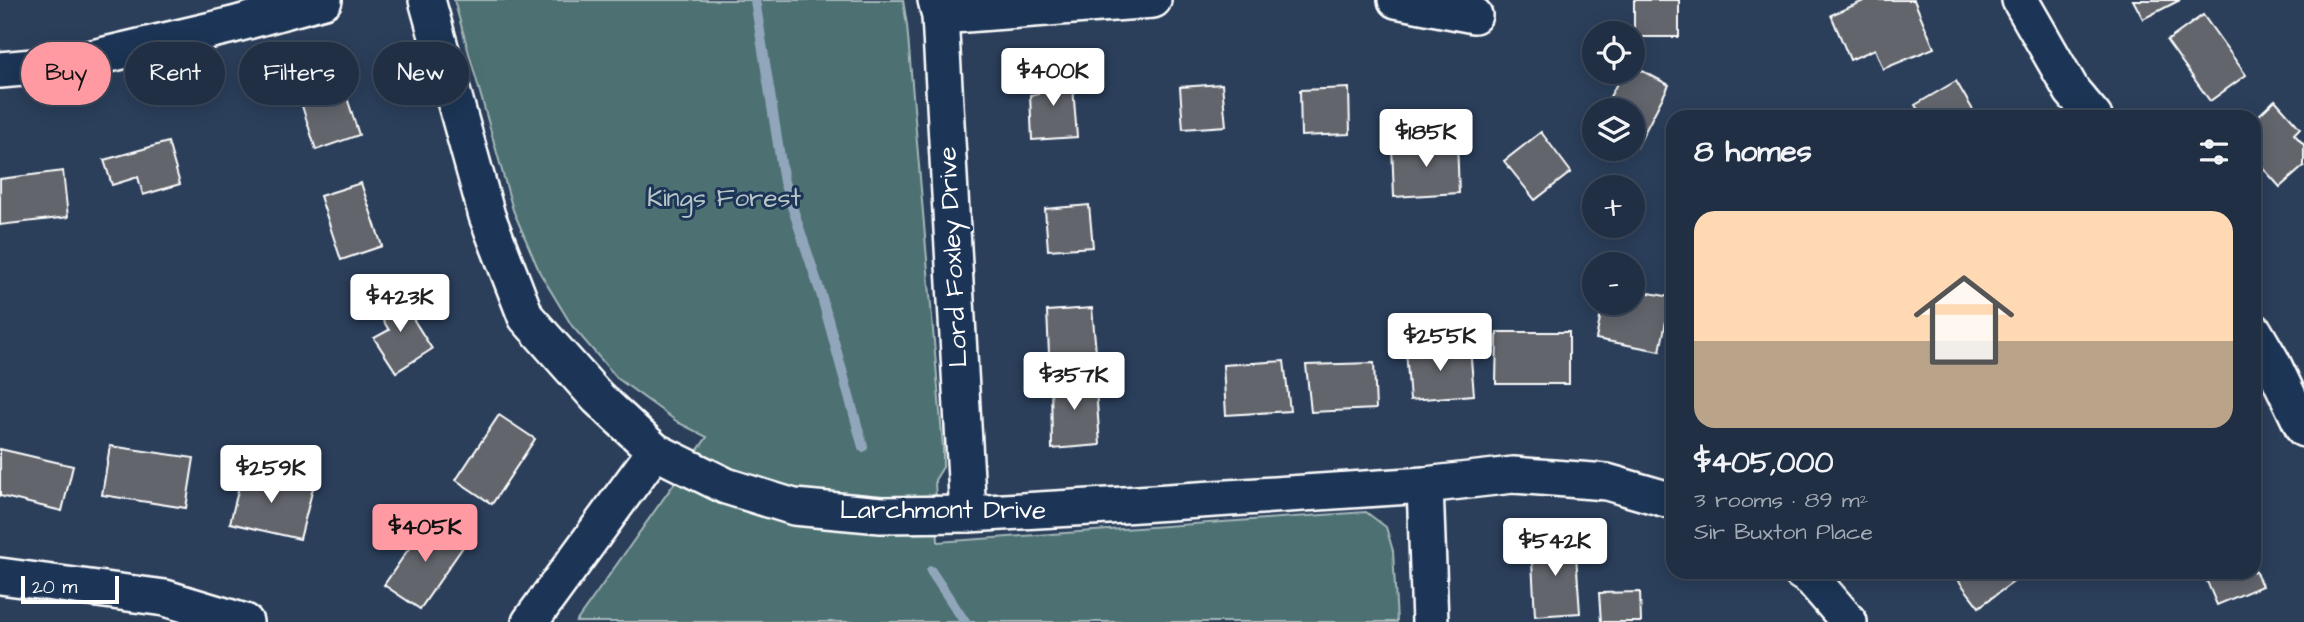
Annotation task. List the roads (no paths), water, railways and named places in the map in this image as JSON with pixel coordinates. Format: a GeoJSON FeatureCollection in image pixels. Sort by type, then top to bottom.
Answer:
{"type":"FeatureCollection","features":[{"type":"Feature","properties":{"kind":"street"},"geometry":{"type":"LineString","coordinates":[[0,71],[67,64],[233,25],[324,0]]}},
{"type":"Feature","properties":{"kind":"street","name":"Larchmont Drive"},"geometry":{"type":"LineString","coordinates":[[427,0],[487,216],[526,317],[597,398],[654,451],[726,486],[794,507],[881,516],[968,514],[1425,485],[1513,475],[1607,482],[1666,499]]}},
{"type":"Feature","properties":{"kind":"street"},"geometry":{"type":"LineString","coordinates":[[938,8],[1153,0]]}},
{"type":"Feature","properties":{"kind":"street"},"geometry":{"type":"LineString","coordinates":[[1396,0],[1474,15]]}},
{"type":"Feature","properties":{"kind":"street"},"geometry":{"type":"LineString","coordinates":[[2020,0],[2072,91],[2088,110]]}},
{"type":"Feature","properties":{"kind":"street","name":"Lord Foxley Drive"},"geometry":{"type":"LineString","coordinates":[[938,8],[968,514]]}},
{"type":"Feature","properties":{"kind":"street"},"geometry":{"type":"LineString","coordinates":[[2261,342],[2304,429]]}},
{"type":"Feature","properties":{"kind":"street"},"geometry":{"type":"LineString","coordinates":[[530,622],[654,451]]}},
{"type":"Feature","properties":{"kind":"street"},"geometry":{"type":"LineString","coordinates":[[1425,485],[1430,622]]}},
{"type":"Feature","properties":{"kind":"street"},"geometry":{"type":"LineString","coordinates":[[0,576],[165,598],[245,622]]}},
{"type":"Feature","properties":{"kind":"street"},"geometry":{"type":"LineString","coordinates":[[1812,579],[1849,622]]}},
{"type":"Feature","properties":{"kind":"waterway"},"geometry":{"type":"LineString","coordinates":[[755,0],[784,182],[821,294],[863,447]]}},
{"type":"Feature","properties":{"kind":"waterway"},"geometry":{"type":"LineString","coordinates":[[931,571],[965,622]]}},
{"type":"Feature","properties":{"kind":"park label","name":"Kings Forest"},"geometry":{"type":"Point","coordinates":[724,198]}}]}
